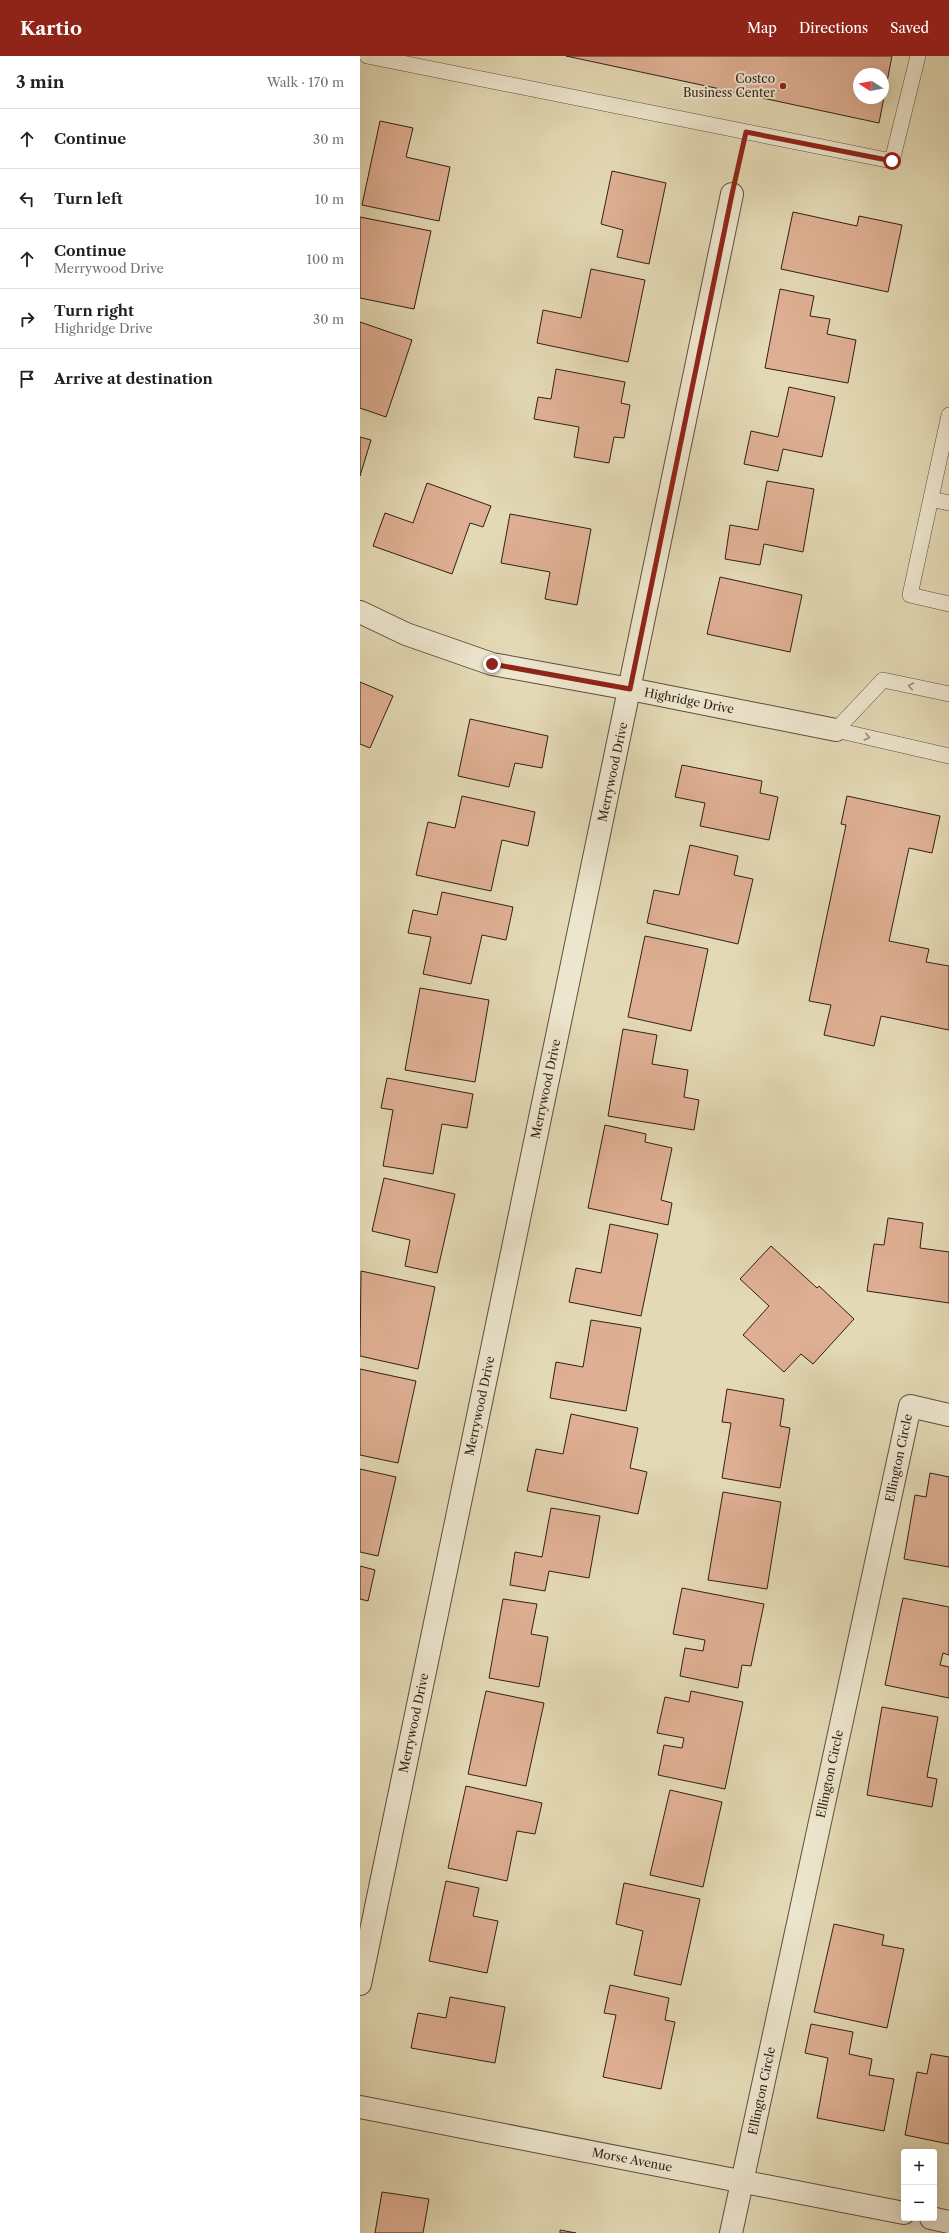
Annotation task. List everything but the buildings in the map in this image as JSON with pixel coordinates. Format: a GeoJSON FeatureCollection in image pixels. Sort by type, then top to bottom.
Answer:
{"type":"FeatureCollection","features":[{"type":"Feature","properties":{"kind":"street","name":"Merrywood Drive"},"geometry":{"type":"LineString","coordinates":[[360,1984],[732,194]]}},
{"type":"Feature","properties":{"kind":"street","name":"Highridge Drive"},"geometry":{"type":"LineString","coordinates":[[360,612],[406,634],[492,664],[630,689],[836,730]]}},
{"type":"Feature","properties":{"kind":"street","name":"Ellington Circle"},"geometry":{"type":"LineString","coordinates":[[742,2181],[910,1406],[949,1415]]}},
{"type":"Feature","properties":{"kind":"street","name":"Morse Avenue"},"geometry":{"type":"LineString","coordinates":[[360,2107],[901,2212]]}},
{"type":"Feature","properties":{"kind":"street"},"geometry":{"type":"LineString","coordinates":[[731,2233],[742,2181]]}},
{"type":"Feature","properties":{"kind":"street"},"geometry":{"type":"LineString","coordinates":[[937,2219],[949,2222]]}},
{"type":"Feature","properties":{"kind":"lane"},"geometry":{"type":"LineString","coordinates":[[367,56],[892,161],[918,56]]}},
{"type":"Feature","properties":{"kind":"lane"},"geometry":{"type":"LineString","coordinates":[[949,415],[910,595],[949,604]]}},
{"type":"Feature","properties":{"kind":"lane"},"geometry":{"type":"LineString","coordinates":[[931,499],[949,503]]}},
{"type":"Feature","properties":{"kind":"lane"},"geometry":{"type":"LineString","coordinates":[[836,730],[883,680],[949,694]]}},
{"type":"Feature","properties":{"kind":"lane"},"geometry":{"type":"LineString","coordinates":[[836,730],[949,756]]}},
{"type":"Feature","properties":{"kind":"path"},"geometry":{"type":"LineString","coordinates":[[732,194],[746,132]]}},
{"type":"Feature","properties":{"kind":"place","name":"Costco Business Center"},"geometry":{"type":"Point","coordinates":[783,86]}},
{"type":"Feature","properties":{"kind":"route"},"geometry":{"type":"LineString","coordinates":[[492,664],[630,689],[746,132],[892,161]]}}]}
